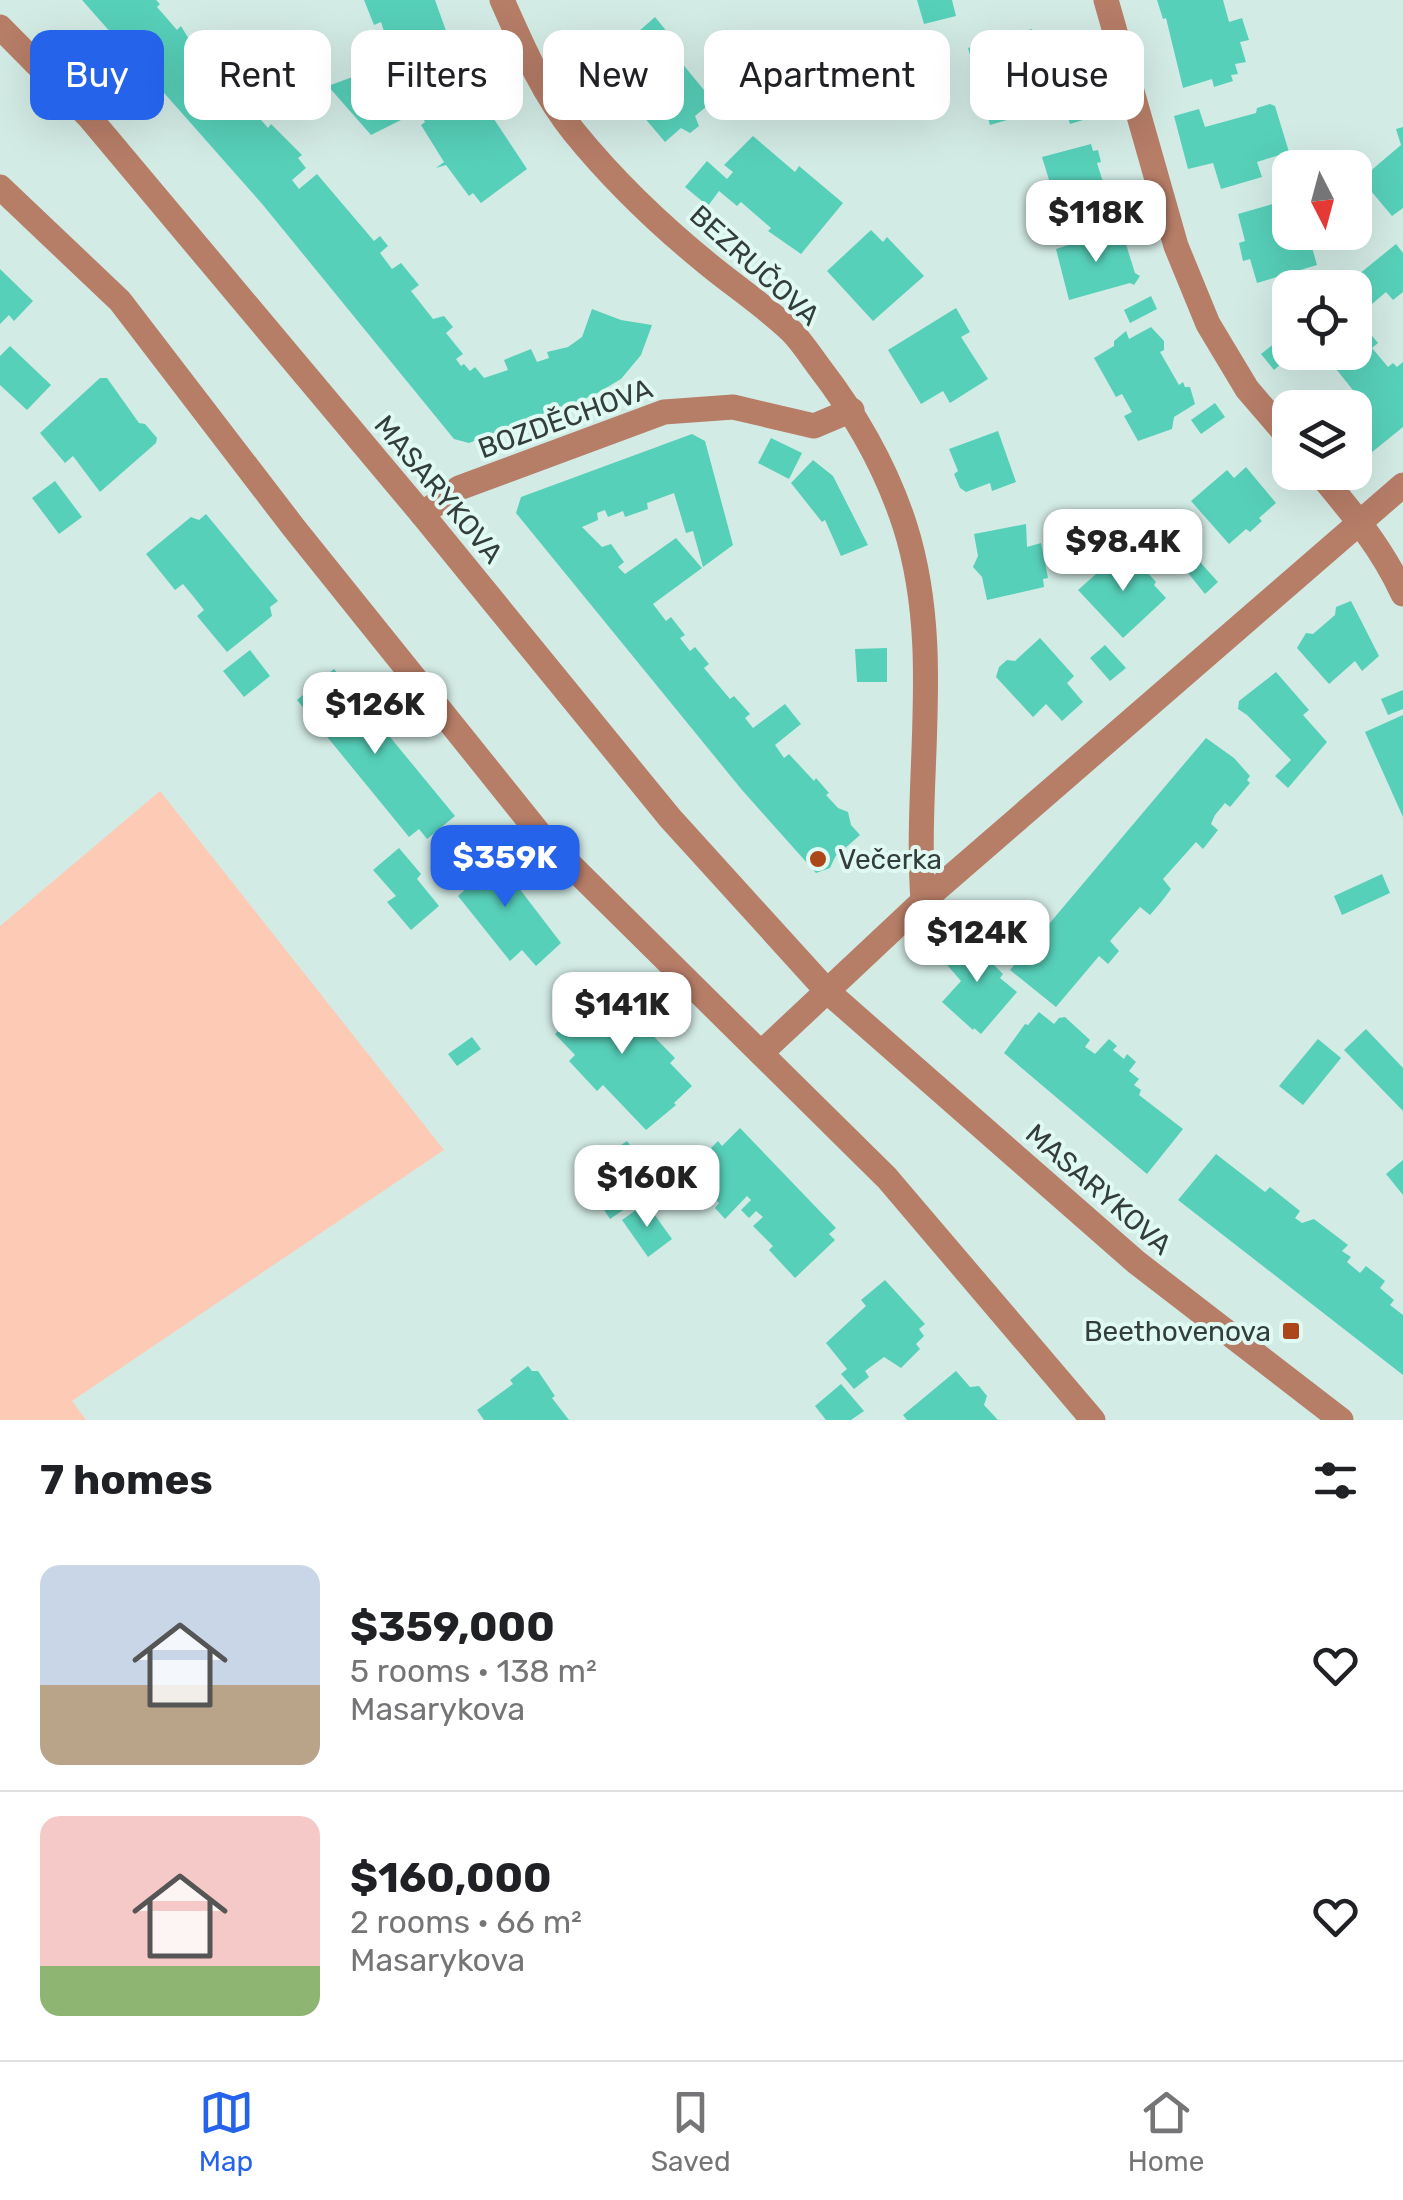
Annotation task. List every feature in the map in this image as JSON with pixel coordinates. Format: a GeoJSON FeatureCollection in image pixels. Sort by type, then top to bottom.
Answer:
{"type":"FeatureCollection","features":[{"type":"Feature","properties":{"kind":"street","name":"BEZRUČOVA"},"geometry":{"type":"LineString","coordinates":[[502,0],[526,56],[573,131],[704,262],[793,333],[852,410],[877,457],[905,526],[921,601],[928,685],[919,844],[923,901]]}},
{"type":"Feature","properties":{"kind":"street"},"geometry":{"type":"LineString","coordinates":[[1106,0],[1176,246],[1208,324],[1247,389],[1272,419]]}},
{"type":"Feature","properties":{"kind":"street","name":"MASARYKOVA"},"geometry":{"type":"LineString","coordinates":[[0,27],[89,117],[422,514],[670,818],[828,992],[1136,1262],[1341,1420]]}},
{"type":"Feature","properties":{"kind":"street"},"geometry":{"type":"LineString","coordinates":[[0,186],[120,301],[298,532],[543,838],[887,1178],[1084,1417]]}},
{"type":"Feature","properties":{"kind":"street","name":"BOZDĚCHOVA"},"geometry":{"type":"LineString","coordinates":[[422,514],[459,488],[664,412],[733,406],[814,426],[852,410]]}},
{"type":"Feature","properties":{"kind":"street"},"geometry":{"type":"LineString","coordinates":[[761,1053],[923,901],[1359,520],[1403,486]]}},
{"type":"Feature","properties":{"kind":"street"},"geometry":{"type":"LineString","coordinates":[[1333,490],[1392,569],[1403,594]]}},
{"type":"Feature","properties":{"kind":"shaded area"},"geometry":{"type":"Polygon","coordinates":[[[160,791],[444,1150],[72,1401],[86,1420],[0,1420],[0,926],[160,791]]]}},
{"type":"Feature","properties":{"kind":"building"},"geometry":{"type":"Polygon","coordinates":[[[82,0],[156,0],[160,4],[157,7],[177,30],[181,26],[184,116],[164,93],[164,30],[108,30],[82,0]]]}},
{"type":"Feature","properties":{"kind":"building"},"geometry":{"type":"Polygon","coordinates":[[[364,0],[435,0],[446,30],[384,30],[381,22],[374,25],[364,0]]]}},
{"type":"Feature","properties":{"kind":"building"},"geometry":{"type":"Polygon","coordinates":[[[917,0],[952,0],[956,16],[924,24],[917,0]]]}},
{"type":"Feature","properties":{"kind":"building"},"geometry":{"type":"Polygon","coordinates":[[[1157,0],[1223,0],[1229,22],[1242,18],[1249,40],[1240,42],[1246,62],[1235,64],[1238,74],[1231,75],[1233,81],[1214,87],[1212,79],[1183,88],[1166,18],[1163,19],[1157,0]]]}},
{"type":"Feature","properties":{"kind":"building"},"geometry":{"type":"Polygon","coordinates":[[[655,17],[666,30],[640,30],[655,17]]]}},
{"type":"Feature","properties":{"kind":"building"},"geometry":{"type":"Polygon","coordinates":[[[684,66],[704,90],[704,108],[695,116],[699,126],[690,133],[681,128],[665,142],[646,120],[684,120],[684,66]]]}},
{"type":"Feature","properties":{"kind":"building"},"geometry":{"type":"Polygon","coordinates":[[[351,78],[351,112],[331,89],[331,85],[351,78]]]}},
{"type":"Feature","properties":{"kind":"building"},"geometry":{"type":"Polygon","coordinates":[[[1275,106],[1288,150],[1272,150],[1272,157],[1257,162],[1262,177],[1221,189],[1213,163],[1188,169],[1174,116],[1199,109],[1205,127],[1256,113],[1257,108],[1275,106]]]}},
{"type":"Feature","properties":{"kind":"building"},"geometry":{"type":"Polygon","coordinates":[[[188,120],[261,120],[268,128],[271,124],[302,155],[298,158],[306,168],[292,180],[299,189],[317,174],[374,241],[380,236],[388,246],[380,253],[392,269],[401,263],[419,285],[411,291],[433,319],[444,316],[453,327],[446,333],[463,354],[456,359],[461,366],[464,364],[470,371],[475,367],[484,378],[508,370],[504,360],[531,349],[537,362],[549,358],[547,352],[568,347],[582,337],[592,309],[621,320],[652,325],[641,355],[621,379],[594,395],[469,443],[454,439],[263,205],[188,120]]]}},
{"type":"Feature","properties":{"kind":"building"},"geometry":{"type":"Polygon","coordinates":[[[358,120],[401,120],[371,135],[358,120]]]}},
{"type":"Feature","properties":{"kind":"building"},"geometry":{"type":"Polygon","coordinates":[[[495,120],[527,169],[481,203],[473,193],[469,196],[446,165],[436,168],[444,162],[421,125],[495,120]]]}},
{"type":"Feature","properties":{"kind":"building"},"geometry":{"type":"Polygon","coordinates":[[[1403,127],[1403,208],[1392,216],[1372,192],[1372,170],[1401,145],[1396,129],[1403,127]]]}},
{"type":"Feature","properties":{"kind":"building"},"geometry":{"type":"Polygon","coordinates":[[[753,136],[795,172],[799,166],[843,203],[801,254],[768,231],[771,228],[741,202],[737,206],[719,191],[708,206],[685,187],[707,161],[727,179],[733,172],[724,165],[753,136]]]}},
{"type":"Feature","properties":{"kind":"building"},"geometry":{"type":"Polygon","coordinates":[[[1091,144],[1093,151],[1098,150],[1101,162],[1097,163],[1106,192],[1057,206],[1042,157],[1091,144]]]}},
{"type":"Feature","properties":{"kind":"building"},"geometry":{"type":"Polygon","coordinates":[[[1272,204],[1272,250],[1313,250],[1317,265],[1300,270],[1272,270],[1272,278],[1257,283],[1250,259],[1243,261],[1239,243],[1245,241],[1238,214],[1272,204]]]}},
{"type":"Feature","properties":{"kind":"building"},"geometry":{"type":"Polygon","coordinates":[[[1117,228],[1127,233],[1124,238],[1135,273],[1140,276],[1134,285],[1069,300],[1056,249],[1117,228]]]}},
{"type":"Feature","properties":{"kind":"building"},"geometry":{"type":"Polygon","coordinates":[[[871,230],[883,242],[887,237],[924,276],[873,321],[827,271],[871,230]]]}},
{"type":"Feature","properties":{"kind":"building"},"geometry":{"type":"Polygon","coordinates":[[[1396,244],[1403,253],[1403,292],[1393,300],[1386,292],[1372,304],[1372,270],[1364,270],[1396,244]]]}},
{"type":"Feature","properties":{"kind":"building"},"geometry":{"type":"Polygon","coordinates":[[[0,269],[33,301],[14,321],[9,315],[0,324],[0,269]]]}},
{"type":"Feature","properties":{"kind":"building"},"geometry":{"type":"Polygon","coordinates":[[[1151,296],[1157,309],[1130,323],[1124,310],[1151,296]]]}},
{"type":"Feature","properties":{"kind":"building"},"geometry":{"type":"Polygon","coordinates":[[[956,308],[970,332],[961,337],[988,379],[950,403],[943,391],[921,404],[888,350],[956,308]]]}},
{"type":"Feature","properties":{"kind":"building"},"geometry":{"type":"Polygon","coordinates":[[[1151,327],[1164,341],[1164,350],[1160,352],[1179,385],[1183,382],[1190,387],[1195,404],[1174,417],[1172,429],[1138,441],[1124,416],[1132,412],[1122,394],[1116,397],[1094,358],[1114,346],[1114,341],[1126,331],[1129,339],[1151,327]]]}},
{"type":"Feature","properties":{"kind":"building"},"geometry":{"type":"Polygon","coordinates":[[[1272,345],[1272,368],[1261,354],[1272,345]]]}},
{"type":"Feature","properties":{"kind":"building"},"geometry":{"type":"Polygon","coordinates":[[[10,346],[51,385],[27,410],[0,385],[0,356],[10,346]]]}},
{"type":"Feature","properties":{"kind":"building"},"geometry":{"type":"Polygon","coordinates":[[[1372,348],[1388,367],[1403,362],[1403,427],[1372,452],[1372,390],[1353,390],[1337,370],[1372,370],[1372,348]]]}},
{"type":"Feature","properties":{"kind":"building"},"geometry":{"type":"Polygon","coordinates":[[[100,378],[107,378],[139,423],[145,424],[157,438],[100,492],[73,456],[65,463],[40,433],[100,378]]]}},
{"type":"Feature","properties":{"kind":"building"},"geometry":{"type":"Polygon","coordinates":[[[1215,403],[1225,417],[1201,434],[1191,420],[1215,403]]]}},
{"type":"Feature","properties":{"kind":"building"},"geometry":{"type":"Polygon","coordinates":[[[998,431],[1016,482],[992,491],[990,483],[966,492],[954,474],[958,471],[949,449],[998,431]]]}},
{"type":"Feature","properties":{"kind":"building"},"geometry":{"type":"Polygon","coordinates":[[[692,434],[705,441],[733,545],[703,567],[693,531],[686,533],[674,493],[625,517],[623,511],[608,517],[605,510],[597,513],[598,520],[582,527],[602,547],[611,544],[624,562],[618,567],[625,574],[676,538],[702,568],[653,604],[666,621],[671,617],[685,635],[680,638],[690,651],[695,647],[709,664],[704,668],[730,699],[734,696],[750,714],[745,718],[753,728],[785,704],[801,724],[775,745],[784,758],[789,754],[814,781],[816,778],[838,808],[848,812],[851,825],[860,835],[835,857],[830,868],[816,873],[742,790],[516,513],[521,497],[692,434]]]}},
{"type":"Feature","properties":{"kind":"building"},"geometry":{"type":"Polygon","coordinates":[[[771,438],[802,453],[789,479],[758,463],[771,438]]]}},
{"type":"Feature","properties":{"kind":"building"},"geometry":{"type":"Polygon","coordinates":[[[813,460],[833,476],[868,545],[841,556],[825,520],[822,522],[791,483],[813,460]]]}},
{"type":"Feature","properties":{"kind":"building"},"geometry":{"type":"Polygon","coordinates":[[[1246,467],[1276,503],[1250,532],[1246,529],[1229,544],[1191,501],[1227,470],[1234,478],[1246,467]]]}},
{"type":"Feature","properties":{"kind":"building"},"geometry":{"type":"Polygon","coordinates":[[[55,481],[82,517],[59,534],[32,498],[55,481]]]}},
{"type":"Feature","properties":{"kind":"building"},"geometry":{"type":"Polygon","coordinates":[[[206,514],[278,601],[270,607],[272,616],[227,652],[197,616],[204,610],[193,596],[183,584],[175,590],[146,554],[191,517],[199,520],[206,514]]]}},
{"type":"Feature","properties":{"kind":"building"},"geometry":{"type":"Polygon","coordinates":[[[1026,524],[1027,547],[1041,543],[1048,578],[1043,579],[1044,587],[987,600],[982,577],[973,567],[978,556],[974,534],[1026,524]]]}},
{"type":"Feature","properties":{"kind":"building"},"geometry":{"type":"Polygon","coordinates":[[[1122,551],[1132,562],[1135,559],[1166,598],[1123,638],[1078,590],[1122,551]]]}},
{"type":"Feature","properties":{"kind":"building"},"geometry":{"type":"Polygon","coordinates":[[[1200,562],[1218,582],[1205,594],[1188,573],[1200,562]]]}},
{"type":"Feature","properties":{"kind":"building"},"geometry":{"type":"Polygon","coordinates":[[[1351,601],[1379,656],[1362,671],[1355,661],[1329,684],[1297,648],[1306,633],[1313,634],[1335,615],[1336,607],[1351,601]]]}},
{"type":"Feature","properties":{"kind":"building"},"geometry":{"type":"Polygon","coordinates":[[[1040,638],[1074,676],[1067,683],[1083,702],[1062,721],[1046,704],[1033,717],[996,677],[999,667],[1007,660],[1015,661],[1040,638]]]}},
{"type":"Feature","properties":{"kind":"building"},"geometry":{"type":"Polygon","coordinates":[[[1105,645],[1126,668],[1110,681],[1090,658],[1105,645]]]}},
{"type":"Feature","properties":{"kind":"building"},"geometry":{"type":"Polygon","coordinates":[[[887,648],[887,682],[857,682],[855,649],[887,648]]]}},
{"type":"Feature","properties":{"kind":"building"},"geometry":{"type":"Polygon","coordinates":[[[250,650],[270,676],[244,697],[223,671],[250,650]]]}},
{"type":"Feature","properties":{"kind":"building"},"geometry":{"type":"Polygon","coordinates":[[[334,669],[455,816],[427,839],[419,829],[409,837],[297,700],[334,669]]]}},
{"type":"Feature","properties":{"kind":"building"},"geometry":{"type":"Polygon","coordinates":[[[1276,672],[1309,710],[1303,715],[1327,742],[1288,788],[1275,776],[1291,760],[1238,709],[1239,701],[1276,672]]]}},
{"type":"Feature","properties":{"kind":"building"},"geometry":{"type":"Polygon","coordinates":[[[1403,690],[1403,709],[1388,715],[1381,699],[1403,690]]]}},
{"type":"Feature","properties":{"kind":"building"},"geometry":{"type":"Polygon","coordinates":[[[1403,715],[1403,817],[1365,732],[1403,715]]]}},
{"type":"Feature","properties":{"kind":"building"},"geometry":{"type":"Polygon","coordinates":[[[1206,738],[1234,758],[1250,776],[1250,783],[1230,807],[1225,803],[1215,815],[1211,824],[1218,830],[1203,849],[1196,842],[1163,879],[1171,889],[1150,915],[1140,907],[1110,941],[1119,951],[1108,964],[1099,956],[1056,1007],[1010,970],[1206,738]]]}},
{"type":"Feature","properties":{"kind":"building"},"geometry":{"type":"Polygon","coordinates":[[[399,848],[421,874],[417,879],[439,906],[411,930],[387,902],[396,896],[373,870],[399,848]]]}},
{"type":"Feature","properties":{"kind":"building"},"geometry":{"type":"Polygon","coordinates":[[[482,849],[512,879],[561,943],[536,966],[522,950],[510,961],[458,896],[469,886],[456,871],[482,849]]]}},
{"type":"Feature","properties":{"kind":"building"},"geometry":{"type":"Polygon","coordinates":[[[1382,874],[1390,893],[1342,915],[1334,896],[1382,874]]]}},
{"type":"Feature","properties":{"kind":"building"},"geometry":{"type":"Polygon","coordinates":[[[970,935],[998,957],[993,964],[1003,974],[1000,978],[1017,992],[981,1034],[942,1002],[961,981],[942,959],[970,935]]]}},
{"type":"Feature","properties":{"kind":"building"},"geometry":{"type":"Polygon","coordinates":[[[604,986],[675,1058],[670,1063],[692,1086],[646,1130],[603,1085],[597,1091],[569,1061],[575,1055],[555,1034],[577,1012],[574,999],[580,992],[594,996],[604,986]]]}},
{"type":"Feature","properties":{"kind":"building"},"geometry":{"type":"Polygon","coordinates":[[[1039,1012],[1054,1024],[1065,1017],[1090,1040],[1085,1047],[1095,1054],[1109,1039],[1117,1046],[1113,1050],[1136,1062],[1129,1071],[1139,1079],[1134,1085],[1141,1090],[1139,1095],[1183,1129],[1147,1174],[1004,1053],[1039,1012]]]}},
{"type":"Feature","properties":{"kind":"building"},"geometry":{"type":"Polygon","coordinates":[[[1366,1029],[1403,1068],[1403,1111],[1344,1050],[1366,1029]]]}},
{"type":"Feature","properties":{"kind":"building"},"geometry":{"type":"Polygon","coordinates":[[[472,1037],[481,1049],[457,1066],[448,1054],[472,1037]]]}},
{"type":"Feature","properties":{"kind":"building"},"geometry":{"type":"Polygon","coordinates":[[[1318,1039],[1341,1058],[1303,1105],[1279,1086],[1318,1039]]]}},
{"type":"Feature","properties":{"kind":"building"},"geometry":{"type":"Polygon","coordinates":[[[740,1128],[836,1228],[829,1234],[835,1240],[795,1278],[753,1226],[763,1217],[756,1211],[749,1218],[741,1210],[751,1200],[747,1196],[725,1219],[715,1208],[719,1203],[708,1192],[696,1204],[672,1179],[696,1156],[699,1160],[718,1141],[722,1146],[740,1128]]]}},
{"type":"Feature","properties":{"kind":"building"},"geometry":{"type":"Polygon","coordinates":[[[627,1141],[642,1162],[626,1175],[642,1197],[610,1219],[595,1196],[618,1180],[602,1158],[627,1141]]]}},
{"type":"Feature","properties":{"kind":"building"},"geometry":{"type":"Polygon","coordinates":[[[1216,1154],[1265,1192],[1270,1187],[1300,1211],[1295,1218],[1302,1223],[1314,1219],[1348,1245],[1342,1251],[1351,1257],[1347,1262],[1360,1273],[1366,1266],[1385,1281],[1380,1288],[1394,1300],[1390,1305],[1403,1315],[1403,1375],[1178,1200],[1216,1154]]]}},
{"type":"Feature","properties":{"kind":"building"},"geometry":{"type":"Polygon","coordinates":[[[1403,1160],[1403,1195],[1386,1174],[1403,1160]]]}},
{"type":"Feature","properties":{"kind":"building"},"geometry":{"type":"Polygon","coordinates":[[[646,1203],[672,1239],[648,1257],[622,1220],[646,1203]]]}},
{"type":"Feature","properties":{"kind":"building"},"geometry":{"type":"Polygon","coordinates":[[[885,1280],[925,1324],[919,1329],[924,1336],[916,1344],[920,1349],[901,1368],[884,1357],[865,1371],[869,1377],[854,1389],[841,1374],[847,1369],[826,1343],[866,1306],[861,1300],[885,1280]]]}},
{"type":"Feature","properties":{"kind":"building"},"geometry":{"type":"Polygon","coordinates":[[[528,1366],[538,1371],[569,1420],[484,1420],[477,1410],[513,1384],[510,1380],[528,1366]]]}},
{"type":"Feature","properties":{"kind":"building"},"geometry":{"type":"Polygon","coordinates":[[[956,1371],[970,1387],[979,1386],[987,1396],[984,1405],[998,1420],[907,1420],[903,1415],[956,1371]]]}},
{"type":"Feature","properties":{"kind":"building"},"geometry":{"type":"Polygon","coordinates":[[[841,1384],[864,1411],[851,1420],[826,1420],[815,1406],[841,1384]]]}},
{"type":"Feature","properties":{"kind":"place","name":"Večerka"},"geometry":{"type":"Point","coordinates":[818,859]}},
{"type":"Feature","properties":{"kind":"place","name":"Beethovenova"},"geometry":{"type":"Point","coordinates":[1291,1331]}}]}
